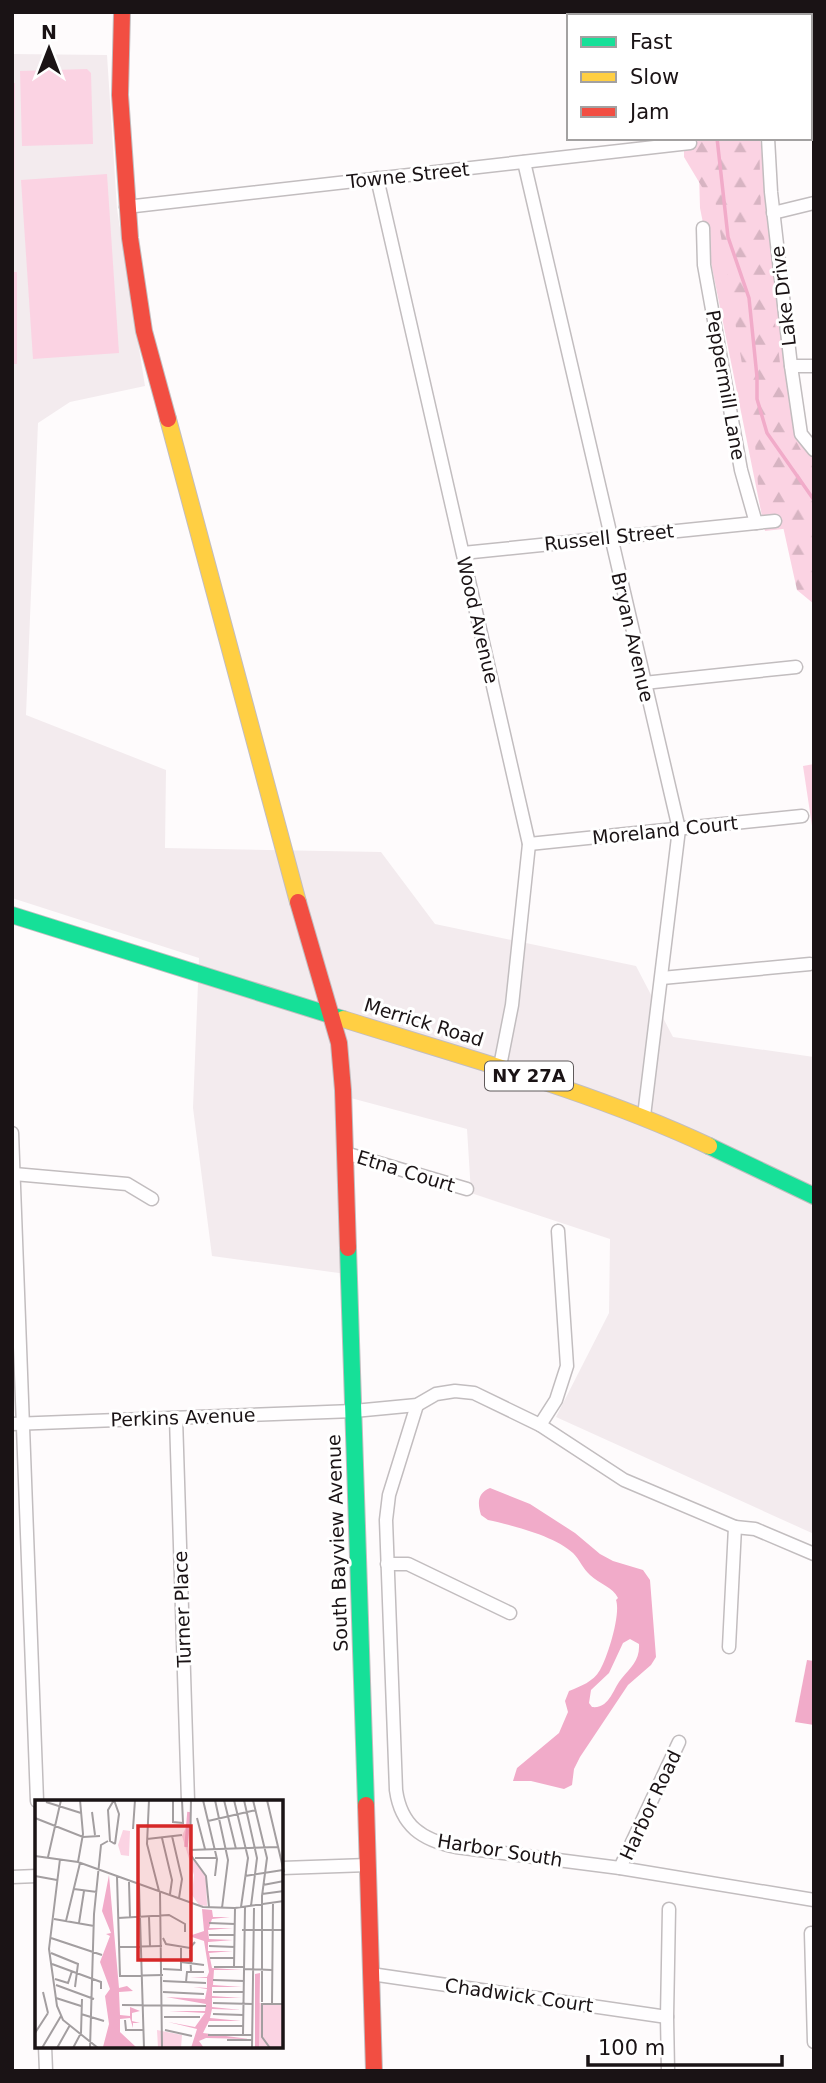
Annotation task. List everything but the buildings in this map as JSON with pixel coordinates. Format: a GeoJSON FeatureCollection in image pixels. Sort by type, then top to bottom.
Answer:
{"type":"FeatureCollection","features":[{"type":"Feature","properties":{"kind":"main road","name":"South Bayview Avenue"},"geometry":{"type":"LineString","coordinates":[[122,12],[118,57],[126,207],[135,284],[144,331],[302,918],[339,1045],[354,1411],[374,2071]]}},
{"type":"Feature","properties":{"kind":"main road","name":"Merrick Road"},"geometry":{"type":"LineString","coordinates":[[12,915],[500,1066],[644,1116],[814,1196]]}},
{"type":"Feature","properties":{"kind":"street","name":"Lake Drive"},"geometry":{"type":"LineString","coordinates":[[768,140],[773,213],[801,434],[814,450]]}},
{"type":"Feature","properties":{"kind":"street","name":"Towne Street"},"geometry":{"type":"LineString","coordinates":[[126,207],[690,144]]}},
{"type":"Feature","properties":{"kind":"street","name":"Bryan Avenue"},"geometry":{"type":"LineString","coordinates":[[524,162],[679,829],[644,1116]]}},
{"type":"Feature","properties":{"kind":"street","name":"Wood Avenue"},"geometry":{"type":"LineString","coordinates":[[377,178],[529,844],[512,1004],[500,1066]]}},
{"type":"Feature","properties":{"kind":"street"},"geometry":{"type":"LineString","coordinates":[[773,213],[814,204]]}},
{"type":"Feature","properties":{"kind":"street","name":"Peppermill Lane"},"geometry":{"type":"LineString","coordinates":[[703,228],[704,265],[741,470],[756,523]]}},
{"type":"Feature","properties":{"kind":"street"},"geometry":{"type":"LineString","coordinates":[[791,366],[814,366]]}},
{"type":"Feature","properties":{"kind":"street"},"geometry":{"type":"LineString","coordinates":[[756,523],[775,521]]}},
{"type":"Feature","properties":{"kind":"street","name":"Russell Street"},"geometry":{"type":"LineString","coordinates":[[463,553],[756,523]]}},
{"type":"Feature","properties":{"kind":"street"},"geometry":{"type":"LineString","coordinates":[[644,683],[796,667]]}},
{"type":"Feature","properties":{"kind":"street","name":"Moreland Court"},"geometry":{"type":"LineString","coordinates":[[529,844],[802,816]]}},
{"type":"Feature","properties":{"kind":"street"},"geometry":{"type":"LineString","coordinates":[[662,978],[810,964]]}},
{"type":"Feature","properties":{"kind":"street"},"geometry":{"type":"LineString","coordinates":[[12,1133],[17,1424],[37,1800]]}},
{"type":"Feature","properties":{"kind":"street","name":"Etna Court"},"geometry":{"type":"LineString","coordinates":[[345,1153],[467,1189]]}},
{"type":"Feature","properties":{"kind":"street"},"geometry":{"type":"LineString","coordinates":[[14,1174],[127,1184],[152,1199]]}},
{"type":"Feature","properties":{"kind":"street"},"geometry":{"type":"LineString","coordinates":[[540,1425],[556,1401],[567,1366],[558,1231]]}},
{"type":"Feature","properties":{"kind":"street","name":"Perkins Avenue"},"geometry":{"type":"LineString","coordinates":[[17,1424],[354,1411],[416,1405],[436,1394],[455,1391],[474,1393],[540,1425],[624,1480],[734,1527],[755,1529],[814,1554]]}},
{"type":"Feature","properties":{"kind":"street","name":"Harbor South"},"geometry":{"type":"LineString","coordinates":[[416,1405],[389,1495],[386,1520],[396,1790],[399,1808],[410,1825],[438,1844],[620,1868],[814,1900]]}},
{"type":"Feature","properties":{"kind":"street","name":"Turner Place"},"geometry":{"type":"LineString","coordinates":[[177,1418],[188,1800]]}},
{"type":"Feature","properties":{"kind":"street"},"geometry":{"type":"LineString","coordinates":[[729,1647],[734,1527]]}},
{"type":"Feature","properties":{"kind":"street"},"geometry":{"type":"LineString","coordinates":[[387,1564],[408,1564],[510,1613]]}},
{"type":"Feature","properties":{"kind":"street","name":"Harbor Road"},"geometry":{"type":"LineString","coordinates":[[620,1868],[679,1742]]}},
{"type":"Feature","properties":{"kind":"street"},"geometry":{"type":"LineString","coordinates":[[284,1868],[368,1865]]}},
{"type":"Feature","properties":{"kind":"street"},"geometry":{"type":"LineString","coordinates":[[12,1877],[35,1876]]}},
{"type":"Feature","properties":{"kind":"street"},"geometry":{"type":"LineString","coordinates":[[668,2071],[669,1909]]}},
{"type":"Feature","properties":{"kind":"street"},"geometry":{"type":"LineString","coordinates":[[811,1933],[814,2042]]}},
{"type":"Feature","properties":{"kind":"street","name":"Chadwick Court"},"geometry":{"type":"LineString","coordinates":[[371,1974],[667,2017]]}},
{"type":"Feature","properties":{"kind":"street"},"geometry":{"type":"LineString","coordinates":[[45,2048],[46,2071]]}},
{"type":"Feature","properties":{"kind":"shaded area"},"geometry":{"type":"Polygon","coordinates":[[[12,54],[107,55],[117,209],[145,386],[70,402],[38,423],[26,715],[166,770],[165,848],[381,852],[435,924],[636,966],[673,1037],[814,1057],[814,1534],[556,1417],[609,1313],[610,1239],[471,1193],[467,1129],[347,1097],[354,1275],[212,1256],[193,1108],[199,958],[12,898],[12,54]]]}},
{"type":"Feature","properties":{"kind":"shaded area"},"geometry":{"type":"Polygon","coordinates":[[[490,1488],[530,1504],[575,1533],[600,1554],[643,1570],[650,1580],[656,1657],[651,1665],[628,1685],[580,1757],[574,1769],[572,1785],[564,1789],[531,1781],[513,1781],[517,1768],[559,1733],[568,1712],[565,1701],[569,1691],[590,1681],[600,1670],[613,1635],[618,1598],[613,1591],[590,1575],[565,1547],[545,1536],[488,1520],[481,1515],[480,1498],[483,1492],[490,1488]],[[630,1639],[623,1643],[609,1673],[591,1690],[589,1703],[592,1707],[603,1705],[610,1697],[632,1667],[639,1644],[630,1639]]]}},
{"type":"Feature","properties":{"kind":"shaded area"},"geometry":{"type":"Polygon","coordinates":[[[807,1660],[814,1661],[814,1725],[795,1722],[807,1660]]]}},
{"type":"Feature","properties":{"kind":"green space"},"geometry":{"type":"Polygon","coordinates":[[[87,69],[91,73],[93,144],[22,146],[20,71],[87,69]]]}},
{"type":"Feature","properties":{"kind":"green space"},"geometry":{"type":"Polygon","coordinates":[[[12,83],[15,83],[14,271],[12,271],[12,83]]]}},
{"type":"Feature","properties":{"kind":"green space"},"geometry":{"type":"Polygon","coordinates":[[[684,140],[759,140],[761,211],[788,427],[801,450],[814,464],[814,604],[797,590],[782,522],[758,485],[755,443],[715,200],[702,187],[684,157],[684,140]]]}},
{"type":"Feature","properties":{"kind":"green space"},"geometry":{"type":"Polygon","coordinates":[[[698,140],[760,140],[797,438],[814,456],[814,547],[809,526],[765,531],[700,208],[698,140]]]}},
{"type":"Feature","properties":{"kind":"green space"},"geometry":{"type":"Polygon","coordinates":[[[107,174],[119,353],[33,359],[21,180],[107,174]]]}},
{"type":"Feature","properties":{"kind":"green space"},"geometry":{"type":"Polygon","coordinates":[[[12,272],[17,272],[17,364],[12,364],[12,272]]]}},
{"type":"Feature","properties":{"kind":"green space"},"geometry":{"type":"Polygon","coordinates":[[[814,764],[814,839],[803,766],[814,764]]]}},
{"type":"Feature","properties":{"kind":"waterway"},"geometry":{"type":"LineString","coordinates":[[717,140],[728,237],[749,298],[757,399],[767,433],[814,500]]}},
{"type":"Feature","properties":{"kind":"traffic: fast"},"geometry":{"type":"LineString","coordinates":[[12,915],[343,1019]]}},
{"type":"Feature","properties":{"kind":"traffic: fast"},"geometry":{"type":"LineString","coordinates":[[709,1146],[814,1196]]}},
{"type":"Feature","properties":{"kind":"traffic: fast"},"geometry":{"type":"LineString","coordinates":[[348,1248],[366,1805]]}},
{"type":"Feature","properties":{"kind":"traffic: slow"},"geometry":{"type":"LineString","coordinates":[[168,419],[298,902]]}},
{"type":"Feature","properties":{"kind":"traffic: slow"},"geometry":{"type":"LineString","coordinates":[[343,1019],[574,1092],[709,1146]]}},
{"type":"Feature","properties":{"kind":"traffic: jam"},"geometry":{"type":"LineString","coordinates":[[122,12],[120,95],[130,238],[144,331],[168,419]]}},
{"type":"Feature","properties":{"kind":"traffic: jam"},"geometry":{"type":"LineString","coordinates":[[298,902],[339,1043],[348,1248]]}},
{"type":"Feature","properties":{"kind":"traffic: jam"},"geometry":{"type":"LineString","coordinates":[[366,1805],[374,2071]]}}]}
